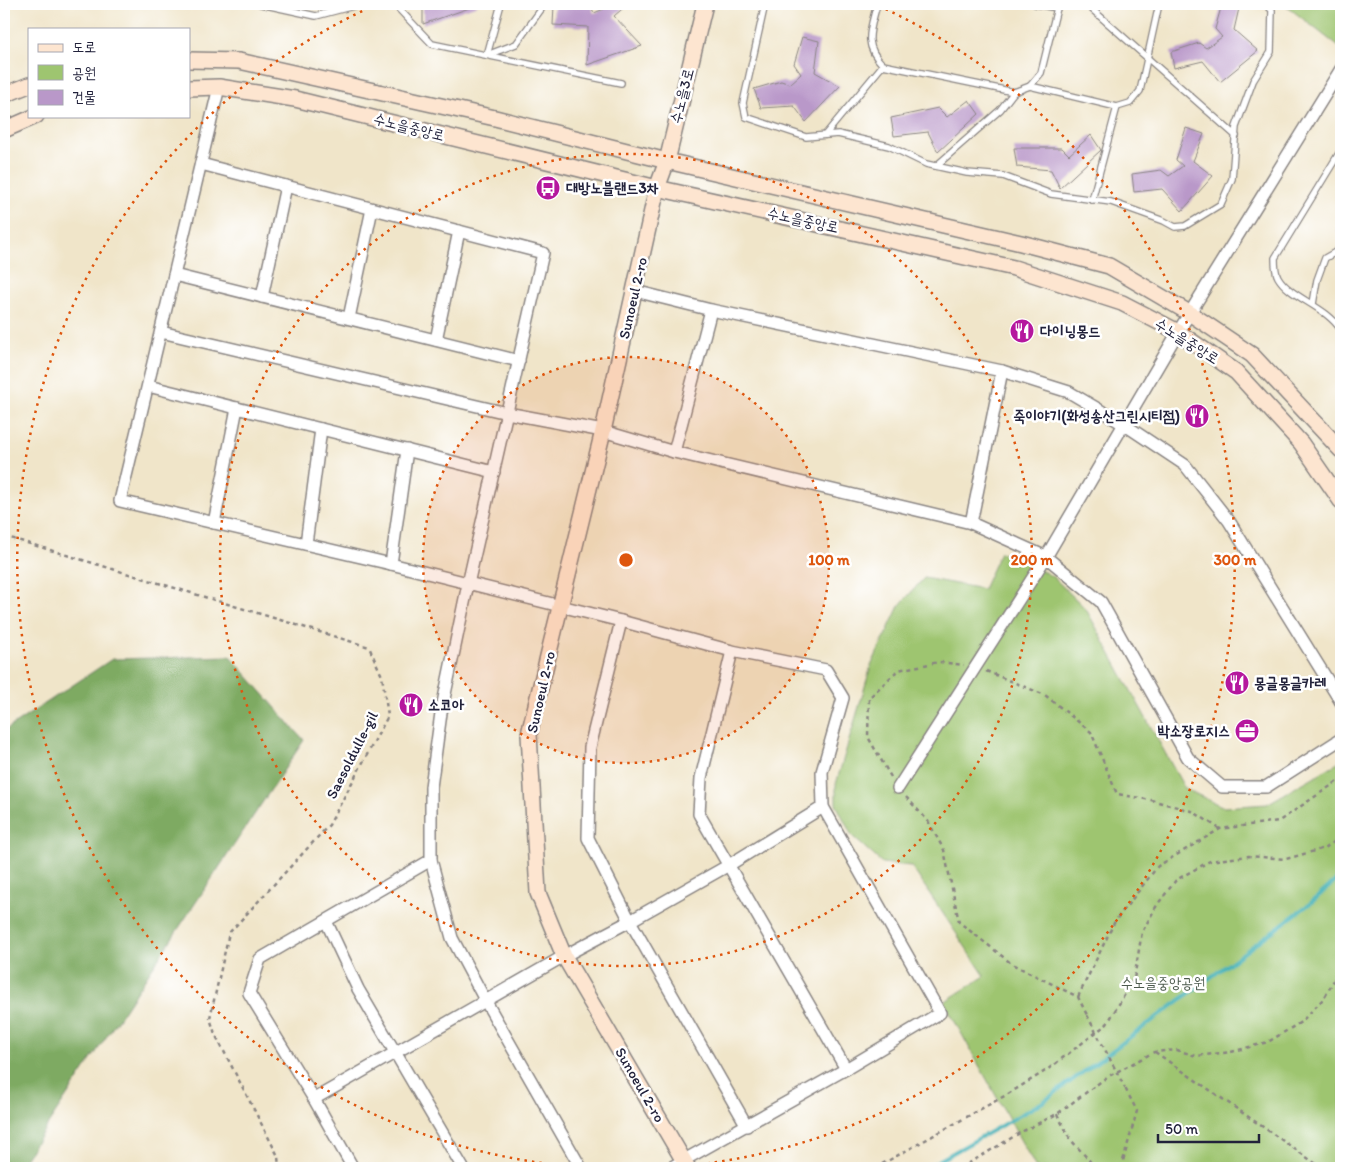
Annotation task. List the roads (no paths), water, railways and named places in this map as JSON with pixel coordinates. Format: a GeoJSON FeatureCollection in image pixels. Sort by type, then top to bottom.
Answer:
{"type":"FeatureCollection","features":[{"type":"Feature","properties":{"kind":"main road","name":"수노을3로"},"geometry":{"type":"LineString","coordinates":[[657,188],[667,161],[705,4]]}},
{"type":"Feature","properties":{"kind":"main road","name":"수노을중앙로"},"geometry":{"type":"LineString","coordinates":[[190,60],[239,61],[495,118],[667,161],[1012,241],[1109,266],[1191,314],[1252,354],[1341,450]]}},
{"type":"Feature","properties":{"kind":"main road"},"geometry":{"type":"LineString","coordinates":[[4,95],[28,85]]}},
{"type":"Feature","properties":{"kind":"main road","name":"수노을중앙로"},"geometry":{"type":"LineString","coordinates":[[190,88],[219,87],[295,99],[657,188],[1014,268],[1122,303],[1178,332],[1236,372],[1301,443],[1341,501]]}},
{"type":"Feature","properties":{"kind":"main road"},"geometry":{"type":"LineString","coordinates":[[4,130],[31,118]]}},
{"type":"Feature","properties":{"kind":"main road","name":"Sunoeul 2-ro"},"geometry":{"type":"LineString","coordinates":[[657,188],[603,431],[530,734],[538,893],[564,956],[686,1164]]}},
{"type":"Feature","properties":{"kind":"street"},"geometry":{"type":"LineString","coordinates":[[898,788],[1046,557],[1178,332],[1191,314],[1341,69]]}},
{"type":"Feature","properties":{"kind":"street"},"geometry":{"type":"LineString","coordinates":[[219,87],[120,501],[391,564],[621,621],[732,651],[826,670],[843,698],[822,772],[823,807],[940,1013],[686,1164],[670,1168]]}},
{"type":"Feature","properties":{"kind":"street"},"geometry":{"type":"LineString","coordinates":[[201,164],[543,253],[468,584],[441,713],[432,787],[431,860],[452,938],[485,1000],[582,1168]]}},
{"type":"Feature","properties":{"kind":"street"},"geometry":{"type":"LineString","coordinates":[[262,297],[286,186]]}},
{"type":"Feature","properties":{"kind":"street"},"geometry":{"type":"LineString","coordinates":[[348,318],[372,209]]}},
{"type":"Feature","properties":{"kind":"street"},"geometry":{"type":"LineString","coordinates":[[436,340],[459,231]]}},
{"type":"Feature","properties":{"kind":"street"},"geometry":{"type":"LineString","coordinates":[[174,275],[519,361]]}},
{"type":"Feature","properties":{"kind":"street"},"geometry":{"type":"LineString","coordinates":[[635,291],[711,310],[1002,371],[1069,392],[1125,425],[1185,465],[1229,521],[1341,702]]}},
{"type":"Feature","properties":{"kind":"street"},"geometry":{"type":"LineString","coordinates":[[674,452],[711,310]]}},
{"type":"Feature","properties":{"kind":"street"},"geometry":{"type":"LineString","coordinates":[[161,332],[507,413],[603,431],[674,452],[970,524],[1046,557],[1100,602],[1188,758],[1222,787],[1266,787],[1341,739]]}},
{"type":"Feature","properties":{"kind":"street"},"geometry":{"type":"LineString","coordinates":[[970,524],[1002,371]]}},
{"type":"Feature","properties":{"kind":"street"},"geometry":{"type":"LineString","coordinates":[[148,386],[494,472]]}},
{"type":"Feature","properties":{"kind":"street"},"geometry":{"type":"LineString","coordinates":[[214,523],[236,408]]}},
{"type":"Feature","properties":{"kind":"street"},"geometry":{"type":"LineString","coordinates":[[306,544],[321,429]]}},
{"type":"Feature","properties":{"kind":"street"},"geometry":{"type":"LineString","coordinates":[[391,564],[407,450]]}},
{"type":"Feature","properties":{"kind":"street"},"geometry":{"type":"LineString","coordinates":[[621,621],[590,747],[588,838],[630,922],[747,1126]]}},
{"type":"Feature","properties":{"kind":"street"},"geometry":{"type":"LineString","coordinates":[[732,651],[701,778],[699,814],[846,1069]]}},
{"type":"Feature","properties":{"kind":"street"},"geometry":{"type":"LineString","coordinates":[[314,1099],[485,1000],[630,922],[729,865],[823,807]]}},
{"type":"Feature","properties":{"kind":"street"},"geometry":{"type":"LineString","coordinates":[[353,1168],[250,993],[260,959],[431,860]]}},
{"type":"Feature","properties":{"kind":"street"},"geometry":{"type":"LineString","coordinates":[[326,921],[358,989],[463,1168]]}},
{"type":"Feature","properties":{"kind":"lane"},"geometry":{"type":"LineString","coordinates":[[261,4],[316,16],[360,4]]}},
{"type":"Feature","properties":{"kind":"lane"},"geometry":{"type":"LineString","coordinates":[[387,4],[397,7],[432,44],[620,83]]}},
{"type":"Feature","properties":{"kind":"lane"},"geometry":{"type":"LineString","coordinates":[[487,55],[501,4]]}},
{"type":"Feature","properties":{"kind":"lane"},"geometry":{"type":"LineString","coordinates":[[487,55],[516,44],[545,4]]}},
{"type":"Feature","properties":{"kind":"lane"},"geometry":{"type":"LineString","coordinates":[[766,4],[743,103],[746,117],[806,137],[838,134],[889,146],[926,164],[1003,176],[1051,194],[1111,202],[1164,221],[1175,227],[1185,226],[1221,204],[1232,178],[1236,127],[1253,81],[1271,52],[1272,10],[1265,4]]}},
{"type":"Feature","properties":{"kind":"lane"},"geometry":{"type":"LineString","coordinates":[[877,4],[869,37],[873,55],[883,64],[1014,92]]}},
{"type":"Feature","properties":{"kind":"lane"},"geometry":{"type":"LineString","coordinates":[[936,166],[1000,110],[1014,92],[1030,86],[1041,73],[1057,6],[1035,4]]}},
{"type":"Feature","properties":{"kind":"lane"},"geometry":{"type":"LineString","coordinates":[[1086,4],[1236,136]]}},
{"type":"Feature","properties":{"kind":"lane"},"geometry":{"type":"LineString","coordinates":[[1030,86],[1117,107],[1130,103],[1140,91],[1159,4]]}},
{"type":"Feature","properties":{"kind":"lane"},"geometry":{"type":"LineString","coordinates":[[825,135],[883,64]]}},
{"type":"Feature","properties":{"kind":"lane"},"geometry":{"type":"LineString","coordinates":[[1092,200],[1117,107]]}},
{"type":"Feature","properties":{"kind":"lane"},"geometry":{"type":"LineString","coordinates":[[1341,150],[1275,258],[1276,276],[1287,289],[1313,304],[1338,324],[1341,330]]}},
{"type":"Feature","properties":{"kind":"lane"},"geometry":{"type":"LineString","coordinates":[[1313,304],[1317,280],[1325,258],[1341,249]]}},
{"type":"Feature","properties":{"kind":"waterway"},"geometry":{"type":"LineString","coordinates":[[926,1168],[1043,1102],[1312,902],[1341,876]]}},
{"type":"Feature","properties":{"kind":"place","name":"대방노블랜드3차"},"geometry":{"type":"Point","coordinates":[548,188]}},
{"type":"Feature","properties":{"kind":"place","name":"다이닝몽드"},"geometry":{"type":"Point","coordinates":[1022,331]}},
{"type":"Feature","properties":{"kind":"place","name":"죽이야기(화성송산그린시티점)"},"geometry":{"type":"Point","coordinates":[1197,416]}},
{"type":"Feature","properties":{"kind":"place","name":"몽글몽글카레"},"geometry":{"type":"Point","coordinates":[1237,683]}},
{"type":"Feature","properties":{"kind":"place","name":"소코아"},"geometry":{"type":"Point","coordinates":[411,705]}},
{"type":"Feature","properties":{"kind":"place","name":"박소장로지스"},"geometry":{"type":"Point","coordinates":[1247,731]}},
{"type":"Feature","properties":{"kind":"park label","name":"수노을중앙공원"},"geometry":{"type":"Point","coordinates":[1163,983]}}]}
